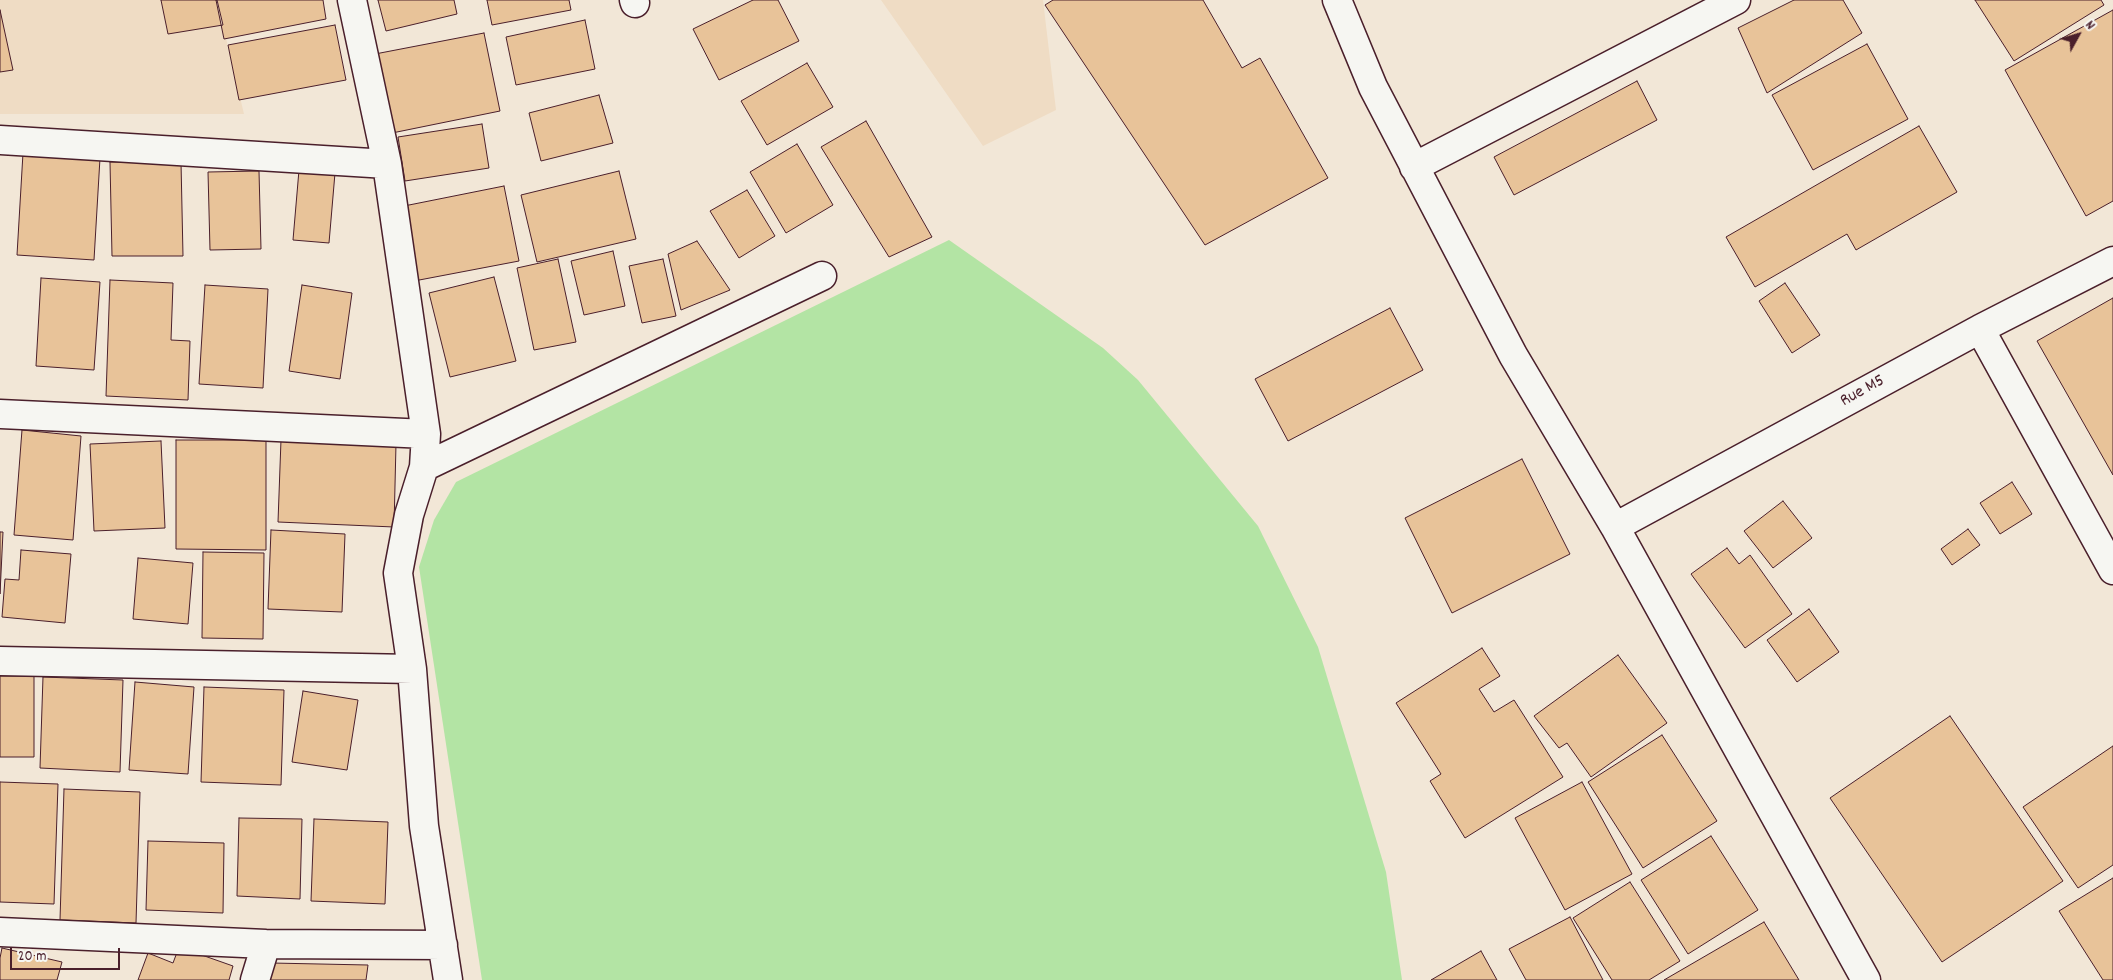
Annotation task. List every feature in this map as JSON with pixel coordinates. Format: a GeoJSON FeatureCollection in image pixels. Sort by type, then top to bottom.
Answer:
{"type":"FeatureCollection","features":[{"type":"Feature","properties":{"kind":"street"},"geometry":{"type":"LineString","coordinates":[[352,0],[386,164],[426,434],[424,467],[409,515],[398,573],[412,669],[424,826],[448,980]]}},
{"type":"Feature","properties":{"kind":"street"},"geometry":{"type":"LineString","coordinates":[[1337,0],[1373,87],[1513,355],[1615,528],[1866,980]]}},
{"type":"Feature","properties":{"kind":"street"},"geometry":{"type":"LineString","coordinates":[[1414,167],[1736,0]]}},
{"type":"Feature","properties":{"kind":"street"},"geometry":{"type":"LineString","coordinates":[[0,140],[386,164]]}},
{"type":"Feature","properties":{"kind":"street","name":"Rue M5"},"geometry":{"type":"LineString","coordinates":[[1615,528],[1980,328],[2113,261]]}},
{"type":"Feature","properties":{"kind":"street"},"geometry":{"type":"LineString","coordinates":[[424,467],[822,276]]}},
{"type":"Feature","properties":{"kind":"street"},"geometry":{"type":"LineString","coordinates":[[1980,328],[2113,570]]}},
{"type":"Feature","properties":{"kind":"street"},"geometry":{"type":"LineString","coordinates":[[0,414],[426,434]]}},
{"type":"Feature","properties":{"kind":"street"},"geometry":{"type":"LineString","coordinates":[[0,661],[412,669]]}},
{"type":"Feature","properties":{"kind":"street"},"geometry":{"type":"LineString","coordinates":[[0,932],[266,944],[443,945]]}},
{"type":"Feature","properties":{"kind":"street"},"geometry":{"type":"LineString","coordinates":[[255,980],[266,944]]}},
{"type":"Feature","properties":{"kind":"shaded area"},"geometry":{"type":"Polygon","coordinates":[[[0,0],[217,0],[244,114],[0,114],[0,0]]]}},
{"type":"Feature","properties":{"kind":"shaded area"},"geometry":{"type":"Polygon","coordinates":[[[881,0],[1043,0],[1056,110],[983,146],[881,0]]]}},
{"type":"Feature","properties":{"kind":"green space"},"geometry":{"type":"Polygon","coordinates":[[[949,240],[1103,348],[1138,380],[1258,526],[1318,647],[1386,872],[1402,980],[482,980],[419,567],[434,520],[456,482],[949,240]]]}},
{"type":"Feature","properties":{"kind":"building"},"geometry":{"type":"Polygon","coordinates":[[[161,0],[217,0],[223,25],[168,34],[161,0]]]}},
{"type":"Feature","properties":{"kind":"building"},"geometry":{"type":"Polygon","coordinates":[[[216,0],[323,0],[326,19],[224,39],[216,0]]]}},
{"type":"Feature","properties":{"kind":"building"},"geometry":{"type":"Polygon","coordinates":[[[378,0],[454,0],[457,14],[386,31],[378,0]]]}},
{"type":"Feature","properties":{"kind":"building"},"geometry":{"type":"Polygon","coordinates":[[[487,0],[569,0],[571,10],[492,25],[487,0]]]}},
{"type":"Feature","properties":{"kind":"building"},"geometry":{"type":"Polygon","coordinates":[[[753,0],[778,0],[799,41],[719,80],[693,29],[753,0]]]}},
{"type":"Feature","properties":{"kind":"building"},"geometry":{"type":"Polygon","coordinates":[[[1053,0],[1203,0],[1242,68],[1260,58],[1328,178],[1205,245],[1045,5],[1053,0]]]}},
{"type":"Feature","properties":{"kind":"building"},"geometry":{"type":"Polygon","coordinates":[[[1794,0],[1843,0],[1862,33],[1767,93],[1738,28],[1794,0]]]}},
{"type":"Feature","properties":{"kind":"building"},"geometry":{"type":"Polygon","coordinates":[[[1975,0],[2101,0],[2104,5],[2014,61],[1975,0]]]}},
{"type":"Feature","properties":{"kind":"building"},"geometry":{"type":"Polygon","coordinates":[[[0,10],[13,70],[0,72],[0,10]]]}},
{"type":"Feature","properties":{"kind":"building"},"geometry":{"type":"Polygon","coordinates":[[[2113,10],[2113,201],[2086,216],[2005,70],[2113,10]]]}},
{"type":"Feature","properties":{"kind":"building"},"geometry":{"type":"Polygon","coordinates":[[[585,20],[595,69],[516,85],[506,37],[585,20]]]}},
{"type":"Feature","properties":{"kind":"building"},"geometry":{"type":"Polygon","coordinates":[[[335,25],[346,80],[239,100],[228,45],[335,25]]]}},
{"type":"Feature","properties":{"kind":"building"},"geometry":{"type":"Polygon","coordinates":[[[484,33],[500,111],[392,133],[375,54],[484,33]]]}},
{"type":"Feature","properties":{"kind":"building"},"geometry":{"type":"Polygon","coordinates":[[[1867,44],[1908,119],[1813,170],[1772,95],[1867,44]]]}},
{"type":"Feature","properties":{"kind":"building"},"geometry":{"type":"Polygon","coordinates":[[[807,63],[833,107],[767,145],[741,101],[807,63]]]}},
{"type":"Feature","properties":{"kind":"building"},"geometry":{"type":"Polygon","coordinates":[[[1637,81],[1657,120],[1514,195],[1494,157],[1637,81]]]}},
{"type":"Feature","properties":{"kind":"building"},"geometry":{"type":"Polygon","coordinates":[[[599,95],[613,143],[541,161],[529,113],[599,95]]]}},
{"type":"Feature","properties":{"kind":"building"},"geometry":{"type":"Polygon","coordinates":[[[866,121],[932,237],[889,257],[821,147],[866,121]]]}},
{"type":"Feature","properties":{"kind":"building"},"geometry":{"type":"Polygon","coordinates":[[[482,124],[489,168],[405,181],[398,137],[482,124]]]}},
{"type":"Feature","properties":{"kind":"building"},"geometry":{"type":"Polygon","coordinates":[[[1919,126],[1957,192],[1856,250],[1847,234],[1755,287],[1726,237],[1919,126]]]}},
{"type":"Feature","properties":{"kind":"building"},"geometry":{"type":"Polygon","coordinates":[[[797,144],[833,205],[786,233],[750,172],[797,144]]]}},
{"type":"Feature","properties":{"kind":"building"},"geometry":{"type":"Polygon","coordinates":[[[23,153],[100,158],[94,260],[17,255],[23,153]]]}},
{"type":"Feature","properties":{"kind":"building"},"geometry":{"type":"Polygon","coordinates":[[[110,162],[181,162],[183,256],[112,256],[110,162]]]}},
{"type":"Feature","properties":{"kind":"building"},"geometry":{"type":"Polygon","coordinates":[[[299,170],[335,173],[329,243],[293,240],[299,170]]]}},
{"type":"Feature","properties":{"kind":"building"},"geometry":{"type":"Polygon","coordinates":[[[259,171],[261,249],[210,250],[208,172],[259,171]]]}},
{"type":"Feature","properties":{"kind":"building"},"geometry":{"type":"Polygon","coordinates":[[[619,171],[636,239],[537,262],[521,195],[619,171]]]}},
{"type":"Feature","properties":{"kind":"building"},"geometry":{"type":"Polygon","coordinates":[[[504,186],[519,261],[414,281],[399,207],[504,186]]]}},
{"type":"Feature","properties":{"kind":"building"},"geometry":{"type":"Polygon","coordinates":[[[747,190],[775,236],[739,258],[710,211],[747,190]]]}},
{"type":"Feature","properties":{"kind":"building"},"geometry":{"type":"Polygon","coordinates":[[[697,241],[730,290],[681,310],[668,254],[697,241]]]}},
{"type":"Feature","properties":{"kind":"building"},"geometry":{"type":"Polygon","coordinates":[[[613,251],[625,306],[584,315],[571,261],[613,251]]]}},
{"type":"Feature","properties":{"kind":"building"},"geometry":{"type":"Polygon","coordinates":[[[558,259],[576,342],[534,350],[517,268],[558,259]]]}},
{"type":"Feature","properties":{"kind":"building"},"geometry":{"type":"Polygon","coordinates":[[[663,259],[676,316],[642,323],[629,266],[663,259]]]}},
{"type":"Feature","properties":{"kind":"building"},"geometry":{"type":"Polygon","coordinates":[[[494,277],[516,361],[450,377],[429,293],[494,277]]]}},
{"type":"Feature","properties":{"kind":"building"},"geometry":{"type":"Polygon","coordinates":[[[41,278],[100,282],[94,370],[36,366],[41,278]]]}},
{"type":"Feature","properties":{"kind":"building"},"geometry":{"type":"Polygon","coordinates":[[[110,280],[173,283],[171,340],[190,341],[188,400],[106,396],[110,280]]]}},
{"type":"Feature","properties":{"kind":"building"},"geometry":{"type":"Polygon","coordinates":[[[1785,283],[1820,335],[1792,353],[1759,301],[1785,283]]]}},
{"type":"Feature","properties":{"kind":"building"},"geometry":{"type":"Polygon","coordinates":[[[205,285],[268,289],[263,388],[199,384],[205,285]]]}},
{"type":"Feature","properties":{"kind":"building"},"geometry":{"type":"Polygon","coordinates":[[[302,285],[352,293],[340,379],[289,371],[302,285]]]}},
{"type":"Feature","properties":{"kind":"building"},"geometry":{"type":"Polygon","coordinates":[[[2113,298],[2113,475],[2037,341],[2113,298]]]}},
{"type":"Feature","properties":{"kind":"building"},"geometry":{"type":"Polygon","coordinates":[[[1390,308],[1423,370],[1288,441],[1255,379],[1390,308]]]}},
{"type":"Feature","properties":{"kind":"building"},"geometry":{"type":"Polygon","coordinates":[[[22,430],[81,436],[73,540],[14,535],[22,430]]]}},
{"type":"Feature","properties":{"kind":"building"},"geometry":{"type":"Polygon","coordinates":[[[176,440],[266,440],[266,550],[176,549],[176,440]]]}},
{"type":"Feature","properties":{"kind":"building"},"geometry":{"type":"Polygon","coordinates":[[[281,440],[396,444],[394,527],[278,522],[281,440]]]}},
{"type":"Feature","properties":{"kind":"building"},"geometry":{"type":"Polygon","coordinates":[[[161,441],[165,528],[94,531],[90,444],[161,441]]]}},
{"type":"Feature","properties":{"kind":"building"},"geometry":{"type":"Polygon","coordinates":[[[1522,459],[1570,554],[1452,613],[1405,518],[1522,459]]]}},
{"type":"Feature","properties":{"kind":"building"},"geometry":{"type":"Polygon","coordinates":[[[2012,482],[2032,514],[2000,534],[1980,503],[2012,482]]]}},
{"type":"Feature","properties":{"kind":"building"},"geometry":{"type":"Polygon","coordinates":[[[1783,501],[1812,538],[1773,568],[1744,531],[1783,501]]]}},
{"type":"Feature","properties":{"kind":"building"},"geometry":{"type":"Polygon","coordinates":[[[1968,529],[1980,545],[1952,565],[1941,549],[1968,529]]]}},
{"type":"Feature","properties":{"kind":"building"},"geometry":{"type":"Polygon","coordinates":[[[271,530],[345,534],[342,612],[268,609],[271,530]]]}},
{"type":"Feature","properties":{"kind":"building"},"geometry":{"type":"Polygon","coordinates":[[[0,532],[3,532],[0,594],[0,532]]]}},
{"type":"Feature","properties":{"kind":"building"},"geometry":{"type":"Polygon","coordinates":[[[1727,548],[1739,564],[1750,555],[1792,614],[1745,648],[1691,574],[1727,548]]]}},
{"type":"Feature","properties":{"kind":"building"},"geometry":{"type":"Polygon","coordinates":[[[21,550],[71,554],[65,623],[2,617],[5,579],[19,580],[21,550]]]}},
{"type":"Feature","properties":{"kind":"building"},"geometry":{"type":"Polygon","coordinates":[[[203,552],[264,553],[263,639],[202,638],[203,552]]]}},
{"type":"Feature","properties":{"kind":"building"},"geometry":{"type":"Polygon","coordinates":[[[138,558],[193,563],[188,624],[133,619],[138,558]]]}},
{"type":"Feature","properties":{"kind":"building"},"geometry":{"type":"Polygon","coordinates":[[[1809,609],[1839,652],[1797,682],[1767,640],[1809,609]]]}},
{"type":"Feature","properties":{"kind":"building"},"geometry":{"type":"Polygon","coordinates":[[[1482,648],[1500,676],[1479,689],[1494,712],[1514,700],[1563,777],[1465,838],[1430,781],[1441,774],[1396,703],[1482,648]]]}},
{"type":"Feature","properties":{"kind":"building"},"geometry":{"type":"Polygon","coordinates":[[[1618,655],[1667,723],[1591,777],[1567,743],[1559,748],[1534,716],[1618,655]]]}},
{"type":"Feature","properties":{"kind":"building"},"geometry":{"type":"Polygon","coordinates":[[[0,676],[34,676],[34,757],[0,757],[0,676]]]}},
{"type":"Feature","properties":{"kind":"building"},"geometry":{"type":"Polygon","coordinates":[[[43,677],[123,680],[120,772],[40,768],[43,677]]]}},
{"type":"Feature","properties":{"kind":"building"},"geometry":{"type":"Polygon","coordinates":[[[135,682],[194,687],[188,774],[129,770],[135,682]]]}},
{"type":"Feature","properties":{"kind":"building"},"geometry":{"type":"Polygon","coordinates":[[[204,687],[284,690],[281,785],[201,782],[204,687]]]}},
{"type":"Feature","properties":{"kind":"building"},"geometry":{"type":"Polygon","coordinates":[[[303,691],[358,700],[347,770],[292,762],[303,691]]]}},
{"type":"Feature","properties":{"kind":"building"},"geometry":{"type":"Polygon","coordinates":[[[1950,716],[2063,881],[1942,962],[1830,798],[1950,716]]]}},
{"type":"Feature","properties":{"kind":"building"},"geometry":{"type":"Polygon","coordinates":[[[1662,735],[1717,821],[1643,868],[1588,782],[1662,735]]]}},
{"type":"Feature","properties":{"kind":"building"},"geometry":{"type":"Polygon","coordinates":[[[2113,746],[2113,865],[2078,888],[2023,807],[2113,746]]]}},
{"type":"Feature","properties":{"kind":"building"},"geometry":{"type":"Polygon","coordinates":[[[0,782],[58,784],[54,904],[0,902],[0,782]]]}},
{"type":"Feature","properties":{"kind":"building"},"geometry":{"type":"Polygon","coordinates":[[[1582,782],[1632,874],[1565,910],[1515,818],[1582,782]]]}},
{"type":"Feature","properties":{"kind":"building"},"geometry":{"type":"Polygon","coordinates":[[[64,789],[140,792],[136,923],[60,920],[64,789]]]}},
{"type":"Feature","properties":{"kind":"building"},"geometry":{"type":"Polygon","coordinates":[[[239,818],[302,819],[300,899],[237,896],[239,818]]]}},
{"type":"Feature","properties":{"kind":"building"},"geometry":{"type":"Polygon","coordinates":[[[314,819],[388,822],[385,904],[311,901],[314,819]]]}},
{"type":"Feature","properties":{"kind":"building"},"geometry":{"type":"Polygon","coordinates":[[[1711,836],[1758,910],[1688,954],[1641,880],[1711,836]]]}},
{"type":"Feature","properties":{"kind":"building"},"geometry":{"type":"Polygon","coordinates":[[[148,841],[224,843],[223,913],[146,910],[148,841]]]}},
{"type":"Feature","properties":{"kind":"building"},"geometry":{"type":"Polygon","coordinates":[[[2113,878],[2113,980],[2103,980],[2059,911],[2113,878]]]}},
{"type":"Feature","properties":{"kind":"building"},"geometry":{"type":"Polygon","coordinates":[[[1630,882],[1680,961],[1649,980],[1612,980],[1573,918],[1630,882]]]}},
{"type":"Feature","properties":{"kind":"building"},"geometry":{"type":"Polygon","coordinates":[[[1570,917],[1603,980],[1526,980],[1509,949],[1570,917]]]}},
{"type":"Feature","properties":{"kind":"building"},"geometry":{"type":"Polygon","coordinates":[[[1764,922],[1799,980],[1664,980],[1764,922]]]}},
{"type":"Feature","properties":{"kind":"building"},"geometry":{"type":"Polygon","coordinates":[[[179,947],[233,966],[229,980],[138,980],[148,953],[173,963],[179,947]]]}},
{"type":"Feature","properties":{"kind":"building"},"geometry":{"type":"Polygon","coordinates":[[[2,948],[62,962],[57,980],[0,980],[2,948]]]}},
{"type":"Feature","properties":{"kind":"building"},"geometry":{"type":"Polygon","coordinates":[[[1481,951],[1497,980],[1431,980],[1481,951]]]}},
{"type":"Feature","properties":{"kind":"building"},"geometry":{"type":"Polygon","coordinates":[[[271,963],[368,965],[366,980],[265,980],[271,963]]]}}]}
